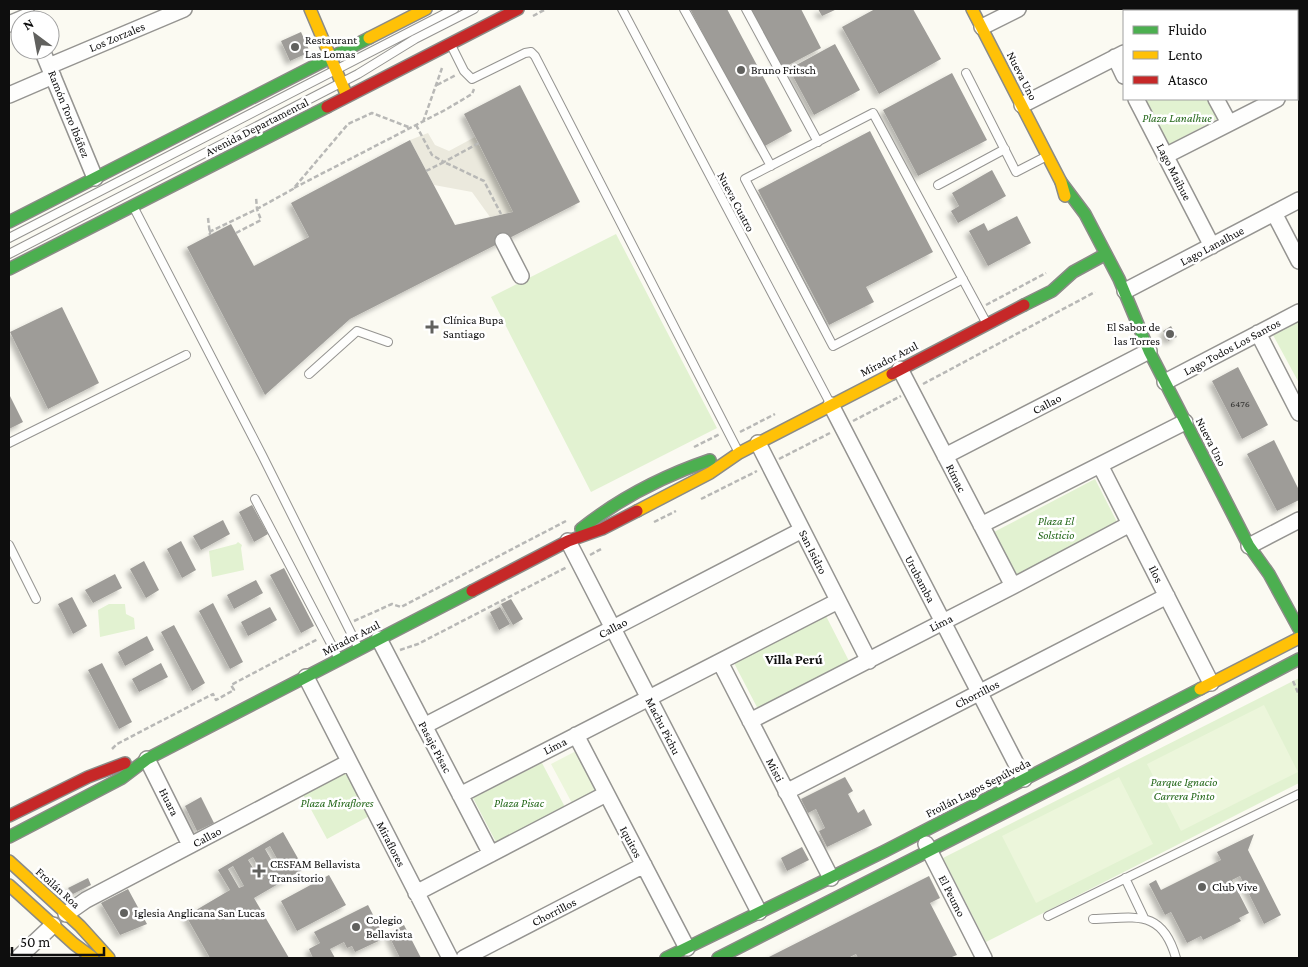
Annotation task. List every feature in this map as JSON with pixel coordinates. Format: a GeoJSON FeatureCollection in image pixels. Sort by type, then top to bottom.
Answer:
{"type":"FeatureCollection","features":[{"type":"Feature","properties":{"kind":"street","name":"Los Zorzales"},"geometry":{"type":"LineString","coordinates":[[9,95],[51,71],[184,9]]}},
{"type":"Feature","properties":{"kind":"street"},"geometry":{"type":"LineString","coordinates":[[310,9],[347,96]]}},
{"type":"Feature","properties":{"kind":"street"},"geometry":{"type":"LineString","coordinates":[[9,222],[426,9]]}},
{"type":"Feature","properties":{"kind":"street","name":"Avenida Departamental"},"geometry":{"type":"LineString","coordinates":[[9,269],[518,9]]}},
{"type":"Feature","properties":{"kind":"street","name":"Nueva Uno"},"geometry":{"type":"LineString","coordinates":[[972,9],[1061,182],[1073,216]]}},
{"type":"Feature","properties":{"kind":"street"},"geometry":{"type":"LineString","coordinates":[[982,27],[1018,9]]}},
{"type":"Feature","properties":{"kind":"street"},"geometry":{"type":"LineString","coordinates":[[1022,105],[1120,55],[1123,71]]}},
{"type":"Feature","properties":{"kind":"street","name":"Ramón Toro Ibáñez"},"geometry":{"type":"LineString","coordinates":[[46,60],[95,178]]}},
{"type":"Feature","properties":{"kind":"street","name":"Lago Maihue"},"geometry":{"type":"LineString","coordinates":[[1137,100],[1212,246]]}},
{"type":"Feature","properties":{"kind":"street"},"geometry":{"type":"LineString","coordinates":[[1217,100],[1229,123]]}},
{"type":"Feature","properties":{"kind":"street"},"geometry":{"type":"LineString","coordinates":[[1165,156],[1275,100]]}},
{"type":"Feature","properties":{"kind":"street","name":"Nueva Uno"},"geometry":{"type":"LineString","coordinates":[[1061,182],[1084,214],[1125,291],[1140,324],[1149,351],[1249,546],[1263,587]]}},
{"type":"Feature","properties":{"kind":"street","name":"Lago Lanalhue"},"geometry":{"type":"LineString","coordinates":[[1125,291],[1299,200]]}},
{"type":"Feature","properties":{"kind":"street"},"geometry":{"type":"LineString","coordinates":[[1274,213],[1299,261]]}},
{"type":"Feature","properties":{"kind":"street"},"geometry":{"type":"LineString","coordinates":[[503,241],[521,276]]}},
{"type":"Feature","properties":{"kind":"street","name":"Mirador Azul"},"geometry":{"type":"LineString","coordinates":[[1052,291],[1092,255],[1106,254]]}},
{"type":"Feature","properties":{"kind":"street"},"geometry":{"type":"LineString","coordinates":[[1092,255],[1101,273],[1113,267]]}},
{"type":"Feature","properties":{"kind":"street","name":"Mirador Azul"},"geometry":{"type":"LineString","coordinates":[[568,541],[603,512],[640,491],[699,464],[739,452],[1052,291],[1073,286]]}},
{"type":"Feature","properties":{"kind":"street","name":"Nueva Uno"},"geometry":{"type":"LineString","coordinates":[[1120,311],[1149,351]]}},
{"type":"Feature","properties":{"kind":"street","name":"Lago Todos Los Santos"},"geometry":{"type":"LineString","coordinates":[[1165,382],[1299,312]]}},
{"type":"Feature","properties":{"kind":"street"},"geometry":{"type":"LineString","coordinates":[[1258,333],[1299,413]]}},
{"type":"Feature","properties":{"kind":"street","name":"Callao"},"geometry":{"type":"LineString","coordinates":[[945,456],[1149,351]]}},
{"type":"Feature","properties":{"kind":"street","name":"Rímac"},"geometry":{"type":"LineString","coordinates":[[900,369],[1013,586]]}},
{"type":"Feature","properties":{"kind":"street","name":"Urubamba"},"geometry":{"type":"LineString","coordinates":[[830,405],[1024,779]]}},
{"type":"Feature","properties":{"kind":"street"},"geometry":{"type":"LineString","coordinates":[[981,525],[1185,422]]}},
{"type":"Feature","properties":{"kind":"street","name":"San Isidro"},"geometry":{"type":"LineString","coordinates":[[758,443],[868,660]]}},
{"type":"Feature","properties":{"kind":"street","name":"Mirador Azul"},"geometry":{"type":"LineString","coordinates":[[9,837],[122,778],[147,759],[359,649],[568,541],[593,534],[706,476],[739,452]]}},
{"type":"Feature","properties":{"kind":"street","name":"Ilos"},"geometry":{"type":"LineString","coordinates":[[1100,465],[1211,683]]}},
{"type":"Feature","properties":{"kind":"street"},"geometry":{"type":"LineString","coordinates":[[1249,546],[1299,520]]}},
{"type":"Feature","properties":{"kind":"street","name":"Lima"},"geometry":{"type":"LineString","coordinates":[[750,721],[1130,524]]}},
{"type":"Feature","properties":{"kind":"street","name":"Callao"},"geometry":{"type":"LineString","coordinates":[[424,726],[802,530]]}},
{"type":"Feature","properties":{"kind":"street","name":"Machu Pichu"},"geometry":{"type":"LineString","coordinates":[[568,541],[649,698],[755,914]]}},
{"type":"Feature","properties":{"kind":"street","name":"Nueva Uno"},"geometry":{"type":"LineString","coordinates":[[1249,546],[1270,574],[1299,629]]}},
{"type":"Feature","properties":{"kind":"street","name":"Chorrillos"},"geometry":{"type":"LineString","coordinates":[[786,792],[1167,596]]}},
{"type":"Feature","properties":{"kind":"street","name":"Lima"},"geometry":{"type":"LineString","coordinates":[[460,795],[838,601]]}},
{"type":"Feature","properties":{"kind":"street"},"geometry":{"type":"LineString","coordinates":[[1293,638],[1299,654]]}},
{"type":"Feature","properties":{"kind":"street","name":"Froilán Lagos Sepúlveda"},"geometry":{"type":"LineString","coordinates":[[666,958],[920,833],[1211,683],[1293,638]]}},
{"type":"Feature","properties":{"kind":"street","name":"Pasaje Pisac"},"geometry":{"type":"LineString","coordinates":[[379,639],[491,854]]}},
{"type":"Feature","properties":{"kind":"street"},"geometry":{"type":"LineString","coordinates":[[718,958],[852,892],[1299,659]]}},
{"type":"Feature","properties":{"kind":"street","name":"Misti"},"geometry":{"type":"LineString","coordinates":[[720,662],[830,878]]}},
{"type":"Feature","properties":{"kind":"street","name":"Miraflores"},"geometry":{"type":"LineString","coordinates":[[306,677],[450,958]]}},
{"type":"Feature","properties":{"kind":"street"},"geometry":{"type":"LineString","coordinates":[[1149,715],[1158,733]]}},
{"type":"Feature","properties":{"kind":"street","name":"Iquitos"},"geometry":{"type":"LineString","coordinates":[[576,735],[687,948]]}},
{"type":"Feature","properties":{"kind":"street","name":"Mirador Azul"},"geometry":{"type":"LineString","coordinates":[[9,816],[88,777],[126,763],[147,759]]}},
{"type":"Feature","properties":{"kind":"street","name":"Huara"},"geometry":{"type":"LineString","coordinates":[[147,759],[190,846]]}},
{"type":"Feature","properties":{"kind":"street","name":"Callao"},"geometry":{"type":"LineString","coordinates":[[66,914],[86,900],[349,762]]}},
{"type":"Feature","properties":{"kind":"street"},"geometry":{"type":"LineString","coordinates":[[416,893],[606,794]]}},
{"type":"Feature","properties":{"kind":"street","name":"El Peumo"},"geometry":{"type":"LineString","coordinates":[[920,833],[984,958]]}},
{"type":"Feature","properties":{"kind":"street","name":"Froilán Roa"},"geometry":{"type":"LineString","coordinates":[[9,862],[66,914],[109,958]]}},
{"type":"Feature","properties":{"kind":"street","name":"Chorrillos"},"geometry":{"type":"LineString","coordinates":[[464,958],[644,866]]}},
{"type":"Feature","properties":{"kind":"street"},"geometry":{"type":"LineString","coordinates":[[9,885],[93,958]]}},
{"type":"Feature","properties":{"kind":"street"},"geometry":{"type":"LineString","coordinates":[[755,914],[756,938]]}},
{"type":"Feature","properties":{"kind":"street"},"geometry":{"type":"LineString","coordinates":[[18,958],[53,925]]}},
{"type":"Feature","properties":{"kind":"lane"},"geometry":{"type":"LineString","coordinates":[[9,238],[454,9]]}},
{"type":"Feature","properties":{"kind":"lane"},"geometry":{"type":"LineString","coordinates":[[9,254],[376,64],[426,33],[474,9]]}},
{"type":"Feature","properties":{"kind":"lane","name":"Nueva Cuatro"},"geometry":{"type":"LineString","coordinates":[[622,9],[830,405]]}},
{"type":"Feature","properties":{"kind":"lane"},"geometry":{"type":"LineString","coordinates":[[684,9],[771,166]]}},
{"type":"Feature","properties":{"kind":"lane"},"geometry":{"type":"LineString","coordinates":[[746,9],[818,142]]}},
{"type":"Feature","properties":{"kind":"lane"},"geometry":{"type":"LineString","coordinates":[[450,44],[464,71],[472,79],[525,53],[531,52],[535,56],[739,452]]}},
{"type":"Feature","properties":{"kind":"lane"},"geometry":{"type":"LineString","coordinates":[[966,74],[1016,172],[1048,156]]}},
{"type":"Feature","properties":{"kind":"lane"},"geometry":{"type":"LineString","coordinates":[[963,279],[833,346],[746,179],[873,113],[963,279],[978,309],[987,324]]}},
{"type":"Feature","properties":{"kind":"lane"},"geometry":{"type":"LineString","coordinates":[[140,187],[188,178],[227,142]]}},
{"type":"Feature","properties":{"kind":"lane"},"geometry":{"type":"LineString","coordinates":[[938,185],[1004,150]]}},
{"type":"Feature","properties":{"kind":"lane"},"geometry":{"type":"LineString","coordinates":[[132,206],[262,455],[359,649]]}},
{"type":"Feature","properties":{"kind":"lane"},"geometry":{"type":"LineString","coordinates":[[309,374],[357,331],[388,342]]}},
{"type":"Feature","properties":{"kind":"lane"},"geometry":{"type":"LineString","coordinates":[[9,444],[186,354]]}},
{"type":"Feature","properties":{"kind":"lane"},"geometry":{"type":"LineString","coordinates":[[255,499],[339,660]]}},
{"type":"Feature","properties":{"kind":"lane"},"geometry":{"type":"LineString","coordinates":[[9,546],[36,599]]}},
{"type":"Feature","properties":{"kind":"lane"},"geometry":{"type":"LineString","coordinates":[[1048,916],[1299,794]]}},
{"type":"Feature","properties":{"kind":"lane"},"geometry":{"type":"LineString","coordinates":[[1125,878],[1144,918]]}},
{"type":"Feature","properties":{"kind":"lane"},"geometry":{"type":"LineString","coordinates":[[1094,919],[1144,918],[1155,922],[1162,928],[1176,958]]}},
{"type":"Feature","properties":{"kind":"path"},"geometry":{"type":"LineString","coordinates":[[423,122],[443,62]]}},
{"type":"Feature","properties":{"kind":"path"},"geometry":{"type":"LineString","coordinates":[[436,86],[464,71]]}},
{"type":"Feature","properties":{"kind":"path"},"geometry":{"type":"LineString","coordinates":[[208,218],[209,234],[293,188],[423,122],[472,94],[474,91],[472,79]]}},
{"type":"Feature","properties":{"kind":"path"},"geometry":{"type":"LineString","coordinates":[[293,188],[348,124],[372,113],[411,128]]}},
{"type":"Feature","properties":{"kind":"path"},"geometry":{"type":"LineString","coordinates":[[416,125],[432,155],[484,181],[501,214]]}},
{"type":"Feature","properties":{"kind":"path"},"geometry":{"type":"LineString","coordinates":[[426,170],[479,144]]}},
{"type":"Feature","properties":{"kind":"path"},"geometry":{"type":"LineString","coordinates":[[236,232],[261,220],[256,209],[256,197]]}},
{"type":"Feature","properties":{"kind":"path"},"geometry":{"type":"LineString","coordinates":[[978,309],[1049,272]]}},
{"type":"Feature","properties":{"kind":"path"},"geometry":{"type":"LineString","coordinates":[[701,499],[769,465],[1094,292]]}},
{"type":"Feature","properties":{"kind":"path"},"geometry":{"type":"LineString","coordinates":[[693,447],[735,426],[738,433],[780,411]]}},
{"type":"Feature","properties":{"kind":"path"},"geometry":{"type":"LineString","coordinates":[[650,524],[684,507]]}},
{"type":"Feature","properties":{"kind":"path"},"geometry":{"type":"LineString","coordinates":[[348,624],[392,604],[401,607],[574,518]]}},
{"type":"Feature","properties":{"kind":"path"},"geometry":{"type":"LineString","coordinates":[[387,654],[418,644],[610,545]]}},
{"type":"Feature","properties":{"kind":"path"},"geometry":{"type":"LineString","coordinates":[[112,750],[117,744],[213,694],[216,700],[234,690],[231,685],[326,635]]}},
{"type":"Feature","properties":{"kind":"green space","name":"Plaza Lanalhue"},"geometry":{"type":"Polygon","coordinates":[[[1145,100],[1208,100],[1217,119],[1168,145],[1145,100]]]}},
{"type":"Feature","properties":{"kind":"green space"},"geometry":{"type":"Polygon","coordinates":[[[616,234],[717,428],[591,492],[491,297],[616,234]]]}},
{"type":"Feature","properties":{"kind":"green space"},"geometry":{"type":"Polygon","coordinates":[[[1299,321],[1299,383],[1273,335],[1299,321]]]}},
{"type":"Feature","properties":{"kind":"green space","name":"Plaza El Solsticio"},"geometry":{"type":"Polygon","coordinates":[[[1095,479],[1118,524],[1016,576],[994,532],[1095,479]]]}},
{"type":"Feature","properties":{"kind":"green space"},"geometry":{"type":"Polygon","coordinates":[[[238,542],[242,545],[244,570],[212,577],[209,551],[238,542]]]}},
{"type":"Feature","properties":{"kind":"green space"},"geometry":{"type":"Polygon","coordinates":[[[109,604],[125,604],[126,614],[134,618],[135,629],[100,637],[98,610],[109,604]]]}},
{"type":"Feature","properties":{"kind":"green space"},"geometry":{"type":"Polygon","coordinates":[[[826,616],[851,665],[759,711],[734,663],[826,616]]]}},
{"type":"Feature","properties":{"kind":"green space","name":"Parque Ignacio Carrera Pinto"},"geometry":{"type":"Polygon","coordinates":[[[1299,678],[1299,783],[986,942],[943,858],[1299,678]]]}},
{"type":"Feature","properties":{"kind":"green space"},"geometry":{"type":"Polygon","coordinates":[[[1264,705],[1298,772],[1181,831],[1147,764],[1264,705]]]}},
{"type":"Feature","properties":{"kind":"green space"},"geometry":{"type":"Polygon","coordinates":[[[578,750],[599,791],[573,805],[551,764],[578,750]]]}},
{"type":"Feature","properties":{"kind":"green space","name":"Plaza Pisac"},"geometry":{"type":"Polygon","coordinates":[[[542,763],[566,809],[497,844],[473,798],[542,763]]]}},
{"type":"Feature","properties":{"kind":"green space","name":"Plaza Miraflores"},"geometry":{"type":"Polygon","coordinates":[[[348,766],[373,814],[327,839],[301,791],[348,766]]]}},
{"type":"Feature","properties":{"kind":"green space"},"geometry":{"type":"Polygon","coordinates":[[[1119,777],[1153,844],[1036,903],[1002,836],[1119,777]]]}},
{"type":"Feature","properties":{"kind":"shaded area"},"geometry":{"type":"Polygon","coordinates":[[[428,133],[435,145],[449,151],[475,137],[513,212],[490,217],[472,192],[434,185],[410,140],[428,133]]]}},
{"type":"Feature","properties":{"kind":"building","name":"Bruno Fritsch"},"geometry":{"type":"Polygon","coordinates":[[[690,9],[727,9],[792,131],[763,147],[690,9]]]}},
{"type":"Feature","properties":{"kind":"building"},"geometry":{"type":"Polygon","coordinates":[[[751,9],[801,9],[821,48],[781,69],[751,9]]]}},
{"type":"Feature","properties":{"kind":"building"},"geometry":{"type":"Polygon","coordinates":[[[818,9],[837,9],[822,16],[818,9]]]}},
{"type":"Feature","properties":{"kind":"building"},"geometry":{"type":"Polygon","coordinates":[[[875,9],[913,9],[941,59],[879,94],[842,27],[875,9]]]}},
{"type":"Feature","properties":{"kind":"building","name":"Restaurant Las Lomas"},"geometry":{"type":"Polygon","coordinates":[[[301,32],[310,52],[290,61],[281,41],[301,32]]]}},
{"type":"Feature","properties":{"kind":"building"},"geometry":{"type":"Polygon","coordinates":[[[835,44],[860,90],[814,115],[789,69],[835,44]]]}},
{"type":"Feature","properties":{"kind":"building"},"geometry":{"type":"Polygon","coordinates":[[[952,73],[987,140],[918,176],[883,110],[952,73]]]}},
{"type":"Feature","properties":{"kind":"building"},"geometry":{"type":"Polygon","coordinates":[[[520,85],[580,202],[350,319],[265,395],[187,247],[231,224],[254,266],[309,237],[291,203],[410,140],[455,225],[513,212],[464,114],[520,85]]]}},
{"type":"Feature","properties":{"kind":"building"},"geometry":{"type":"Polygon","coordinates":[[[870,131],[933,252],[866,287],[874,302],[829,325],[758,190],[870,131]]]}},
{"type":"Feature","properties":{"kind":"building"},"geometry":{"type":"Polygon","coordinates":[[[992,170],[1006,196],[958,223],[951,211],[959,206],[952,193],[992,170]]]}},
{"type":"Feature","properties":{"kind":"building"},"geometry":{"type":"Polygon","coordinates":[[[1017,216],[1031,243],[988,266],[969,231],[984,223],[988,231],[1017,216]]]}},
{"type":"Feature","properties":{"kind":"building"},"geometry":{"type":"Polygon","coordinates":[[[62,307],[99,383],[48,409],[10,332],[62,307]]]}},
{"type":"Feature","properties":{"kind":"building","name":"El Sabor de las Torres"},"geometry":{"type":"Polygon","coordinates":[[[1171,326],[1177,337],[1168,341],[1163,331],[1171,326]]]}},
{"type":"Feature","properties":{"kind":"building"},"geometry":{"type":"Polygon","coordinates":[[[1238,367],[1268,425],[1242,439],[1212,381],[1238,367]]]}},
{"type":"Feature","properties":{"kind":"building"},"geometry":{"type":"Polygon","coordinates":[[[9,394],[23,422],[9,429],[9,394]]]}},
{"type":"Feature","properties":{"kind":"building"},"geometry":{"type":"Polygon","coordinates":[[[1274,440],[1299,490],[1299,500],[1277,511],[1247,454],[1274,440]]]}},
{"type":"Feature","properties":{"kind":"building"},"geometry":{"type":"Polygon","coordinates":[[[252,505],[268,534],[254,542],[239,512],[252,505]]]}},
{"type":"Feature","properties":{"kind":"building"},"geometry":{"type":"Polygon","coordinates":[[[223,520],[230,534],[201,550],[193,536],[223,520]]]}},
{"type":"Feature","properties":{"kind":"building"},"geometry":{"type":"Polygon","coordinates":[[[181,541],[196,570],[182,578],[167,549],[181,541]]]}},
{"type":"Feature","properties":{"kind":"building"},"geometry":{"type":"Polygon","coordinates":[[[144,561],[159,590],[146,598],[130,569],[144,561]]]}},
{"type":"Feature","properties":{"kind":"building"},"geometry":{"type":"Polygon","coordinates":[[[284,568],[314,626],[301,633],[270,575],[284,568]]]}},
{"type":"Feature","properties":{"kind":"building"},"geometry":{"type":"Polygon","coordinates":[[[115,574],[122,588],[93,603],[85,590],[115,574]]]}},
{"type":"Feature","properties":{"kind":"building"},"geometry":{"type":"Polygon","coordinates":[[[256,580],[263,593],[234,609],[227,595],[256,580]]]}},
{"type":"Feature","properties":{"kind":"building"},"geometry":{"type":"Polygon","coordinates":[[[72,597],[87,626],[73,634],[58,604],[72,597]]]}},
{"type":"Feature","properties":{"kind":"building"},"geometry":{"type":"Polygon","coordinates":[[[511,599],[523,619],[513,625],[501,604],[511,599]]]}},
{"type":"Feature","properties":{"kind":"building"},"geometry":{"type":"Polygon","coordinates":[[[213,603],[243,662],[230,669],[199,611],[213,603]]]}},
{"type":"Feature","properties":{"kind":"building"},"geometry":{"type":"Polygon","coordinates":[[[270,607],[277,620],[248,636],[241,622],[270,607]]]}},
{"type":"Feature","properties":{"kind":"building"},"geometry":{"type":"Polygon","coordinates":[[[500,607],[510,624],[499,630],[490,612],[500,607]]]}},
{"type":"Feature","properties":{"kind":"building"},"geometry":{"type":"Polygon","coordinates":[[[174,625],[205,683],[192,691],[161,632],[174,625]]]}},
{"type":"Feature","properties":{"kind":"building"},"geometry":{"type":"Polygon","coordinates":[[[147,636],[154,650],[125,666],[118,652],[147,636]]]}},
{"type":"Feature","properties":{"kind":"building"},"geometry":{"type":"Polygon","coordinates":[[[102,663],[132,722],[119,729],[88,670],[102,663]]]}},
{"type":"Feature","properties":{"kind":"building"},"geometry":{"type":"Polygon","coordinates":[[[161,663],[168,677],[139,692],[132,679],[161,663]]]}},
{"type":"Feature","properties":{"kind":"building"},"geometry":{"type":"Polygon","coordinates":[[[845,777],[853,791],[848,794],[858,813],[864,809],[872,825],[827,847],[819,831],[825,828],[816,809],[808,813],[801,799],[845,777]]]}},
{"type":"Feature","properties":{"kind":"building"},"geometry":{"type":"Polygon","coordinates":[[[201,797],[214,823],[197,831],[185,806],[201,797]]]}},
{"type":"Feature","properties":{"kind":"building"},"geometry":{"type":"Polygon","coordinates":[[[283,832],[304,869],[254,898],[289,958],[210,958],[186,916],[230,890],[218,870],[283,832]],[[270,846],[265,849],[276,868],[281,866],[270,846]],[[253,857],[248,860],[260,879],[264,877],[253,857]],[[233,866],[228,869],[239,888],[244,886],[233,866]]]}},
{"type":"Feature","properties":{"kind":"building","name":"Club Vive"},"geometry":{"type":"Polygon","coordinates":[[[1254,834],[1248,850],[1281,915],[1264,924],[1240,876],[1232,880],[1249,913],[1239,918],[1241,921],[1203,940],[1201,936],[1187,943],[1171,912],[1165,915],[1149,884],[1156,880],[1161,890],[1221,860],[1217,852],[1254,834]]]}},
{"type":"Feature","properties":{"kind":"building"},"geometry":{"type":"Polygon","coordinates":[[[802,847],[809,860],[787,871],[781,858],[802,847]]]}},
{"type":"Feature","properties":{"kind":"building"},"geometry":{"type":"Polygon","coordinates":[[[329,875],[346,905],[297,931],[281,901],[329,875]]]}},
{"type":"Feature","properties":{"kind":"building"},"geometry":{"type":"Polygon","coordinates":[[[929,876],[940,898],[930,903],[957,955],[949,958],[858,958],[856,954],[848,958],[767,958],[929,876]]]}},
{"type":"Feature","properties":{"kind":"building"},"geometry":{"type":"Polygon","coordinates":[[[88,878],[91,885],[73,894],[68,888],[88,878]]]}},
{"type":"Feature","properties":{"kind":"building","name":"Iglesia Anglicana San Lucas"},"geometry":{"type":"Polygon","coordinates":[[[128,889],[147,924],[120,935],[101,903],[128,889]]]}},
{"type":"Feature","properties":{"kind":"building"},"geometry":{"type":"Polygon","coordinates":[[[368,905],[385,938],[355,952],[352,946],[347,948],[344,942],[330,949],[335,958],[313,958],[309,949],[320,943],[314,932],[368,905]]]}},
{"type":"Feature","properties":{"kind":"building"},"geometry":{"type":"Polygon","coordinates":[[[404,925],[421,958],[400,958],[388,934],[404,925]]]}},
{"type":"Feature","properties":{"kind":"traffic: fast"},"geometry":{"type":"LineString","coordinates":[[9,222],[369,38]]}},
{"type":"Feature","properties":{"kind":"traffic: fast"},"geometry":{"type":"LineString","coordinates":[[9,269],[327,107]]}},
{"type":"Feature","properties":{"kind":"traffic: fast"},"geometry":{"type":"LineString","coordinates":[[1061,182],[1085,214],[1119,279],[1149,351],[1249,546],[1269,574],[1299,629]]}},
{"type":"Feature","properties":{"kind":"traffic: fast"},"geometry":{"type":"LineString","coordinates":[[1024,305],[1052,291],[1073,272],[1106,254]]}},
{"type":"Feature","properties":{"kind":"traffic: fast"},"geometry":{"type":"LineString","coordinates":[[581,529],[611,507],[642,489],[710,460]]}},
{"type":"Feature","properties":{"kind":"traffic: fast"},"geometry":{"type":"LineString","coordinates":[[9,837],[122,778],[147,759],[472,591]]}},
{"type":"Feature","properties":{"kind":"traffic: fast"},"geometry":{"type":"LineString","coordinates":[[718,958],[1082,773],[1299,659]]}},
{"type":"Feature","properties":{"kind":"traffic: fast"},"geometry":{"type":"LineString","coordinates":[[666,958],[885,851],[1200,689]]}},
{"type":"Feature","properties":{"kind":"traffic: slow"},"geometry":{"type":"LineString","coordinates":[[310,9],[347,96]]}},
{"type":"Feature","properties":{"kind":"traffic: slow"},"geometry":{"type":"LineString","coordinates":[[369,38],[426,9]]}},
{"type":"Feature","properties":{"kind":"traffic: slow"},"geometry":{"type":"LineString","coordinates":[[972,9],[1061,182],[1065,196]]}},
{"type":"Feature","properties":{"kind":"traffic: slow"},"geometry":{"type":"LineString","coordinates":[[637,511],[710,473],[739,453],[892,374]]}},
{"type":"Feature","properties":{"kind":"traffic: slow"},"geometry":{"type":"LineString","coordinates":[[1200,689],[1299,638]]}},
{"type":"Feature","properties":{"kind":"traffic: slow"},"geometry":{"type":"LineString","coordinates":[[9,861],[80,926],[109,958]]}},
{"type":"Feature","properties":{"kind":"traffic: slow"},"geometry":{"type":"LineString","coordinates":[[9,885],[74,944],[93,958]]}},
{"type":"Feature","properties":{"kind":"traffic: jam"},"geometry":{"type":"LineString","coordinates":[[327,107],[518,9]]}},
{"type":"Feature","properties":{"kind":"traffic: jam"},"geometry":{"type":"LineString","coordinates":[[892,374],[1024,305]]}},
{"type":"Feature","properties":{"kind":"traffic: jam"},"geometry":{"type":"LineString","coordinates":[[472,591],[568,541],[602,529],[637,511]]}},
{"type":"Feature","properties":{"kind":"traffic: jam"},"geometry":{"type":"LineString","coordinates":[[9,816],[88,777],[125,763]]}},
{"type":"Feature","properties":{"kind":"place","name":"Restaurant Las Lomas"},"geometry":{"type":"Point","coordinates":[295,47]}},
{"type":"Feature","properties":{"kind":"place","name":"Bruno Fritsch"},"geometry":{"type":"Point","coordinates":[741,70]}},
{"type":"Feature","properties":{"kind":"place","name":"Clínica Bupa Santiago"},"geometry":{"type":"Point","coordinates":[432,327]}},
{"type":"Feature","properties":{"kind":"place","name":"El Sabor de las Torres"},"geometry":{"type":"Point","coordinates":[1170,334]}},
{"type":"Feature","properties":{"kind":"place","name":"CESFAM Bellavista Transitorio"},"geometry":{"type":"Point","coordinates":[259,871]}},
{"type":"Feature","properties":{"kind":"place","name":"Club Vive"},"geometry":{"type":"Point","coordinates":[1202,887]}},
{"type":"Feature","properties":{"kind":"place","name":"Iglesia Anglicana San Lucas"},"geometry":{"type":"Point","coordinates":[124,913]}},
{"type":"Feature","properties":{"kind":"place","name":"Colegio Bellavista"},"geometry":{"type":"Point","coordinates":[356,927]}},
{"type":"Feature","properties":{"kind":"district","name":"Villa Perú"},"geometry":{"type":"Point","coordinates":[794,659]}}]}
